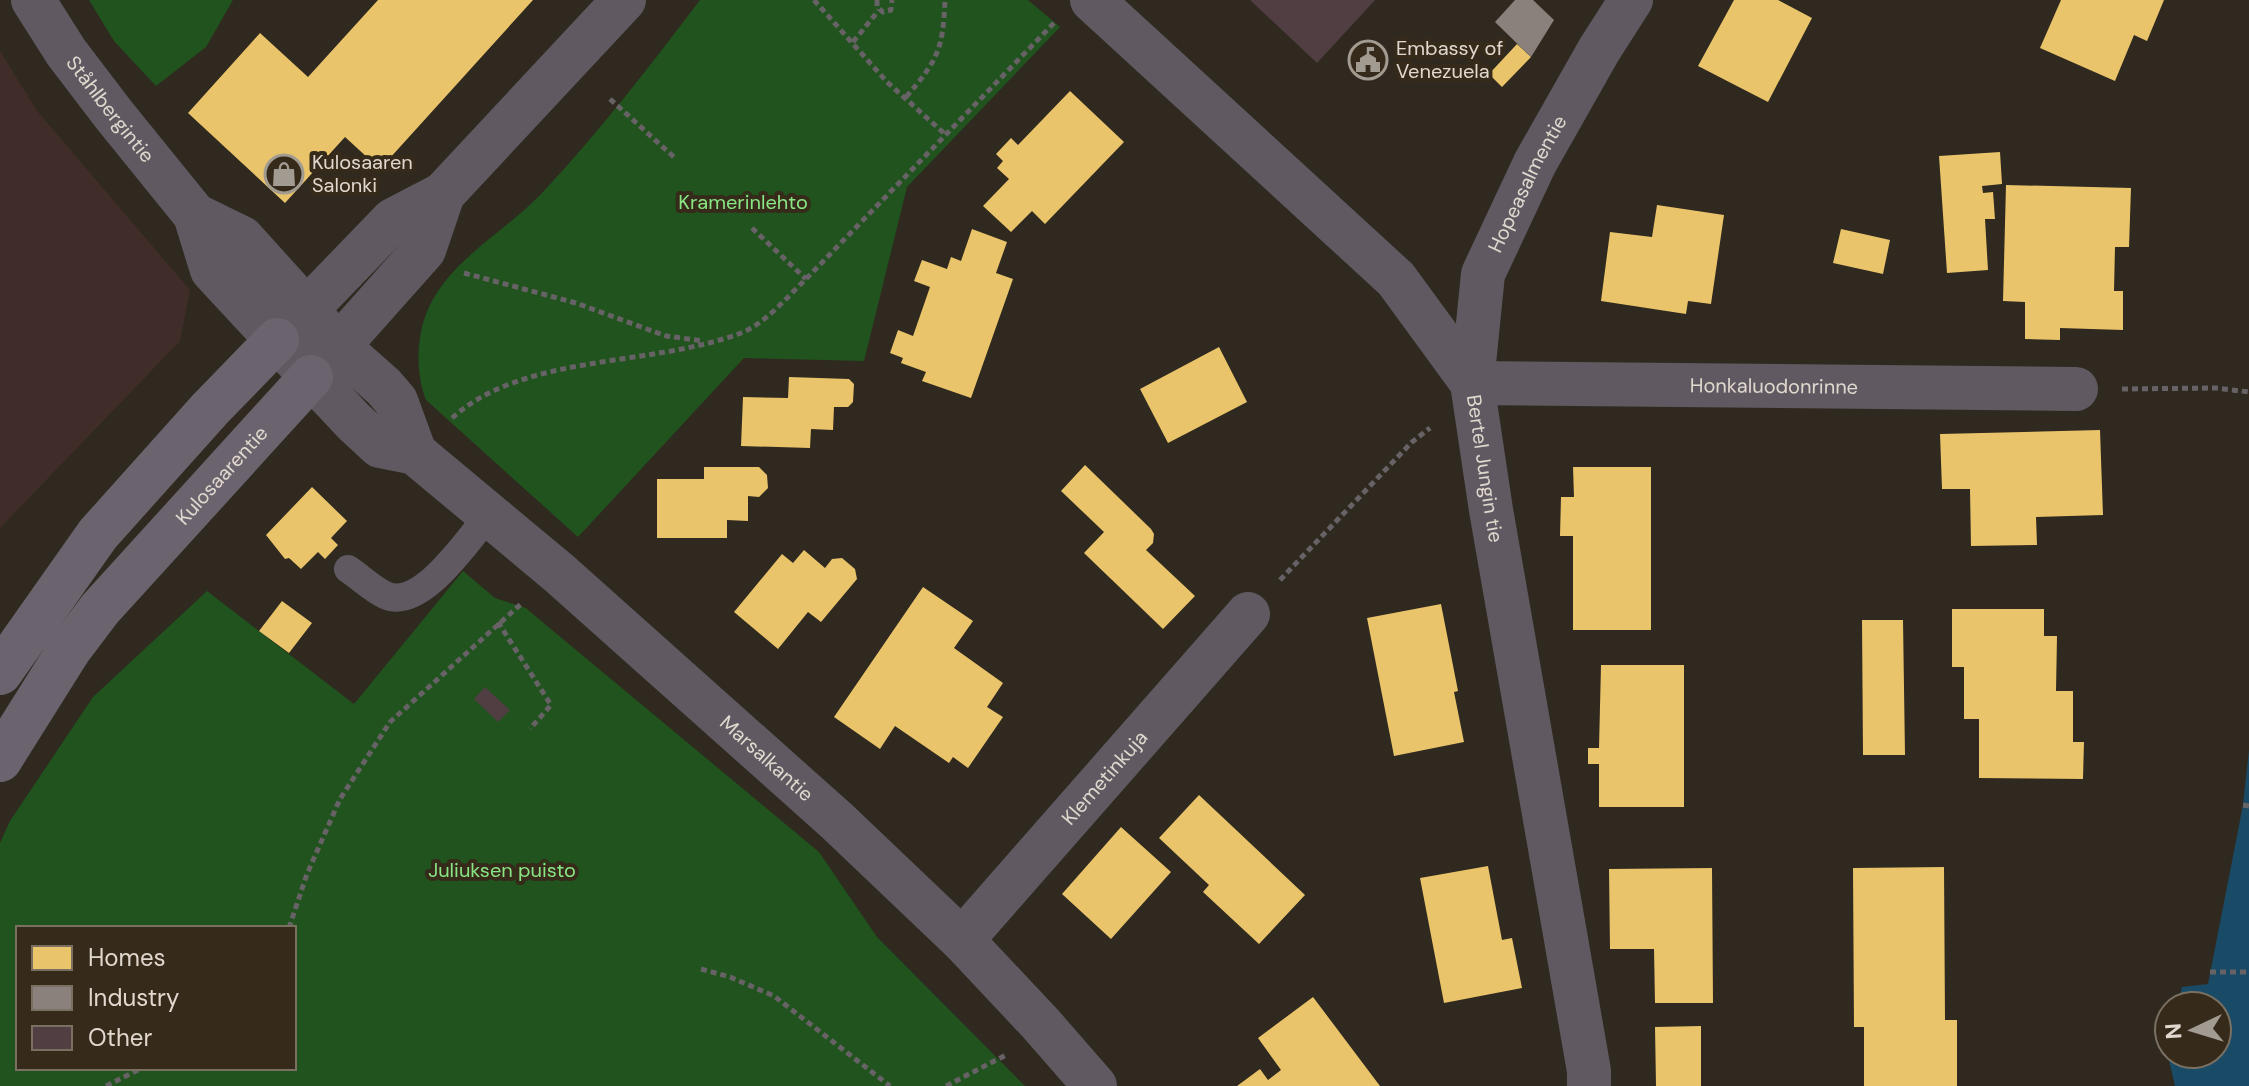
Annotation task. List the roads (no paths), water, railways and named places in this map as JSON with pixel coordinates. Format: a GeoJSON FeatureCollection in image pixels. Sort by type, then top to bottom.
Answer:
{"type":"FeatureCollection","features":[{"type":"Feature","properties":{"kind":"main road","name":"Kulosaarentie"},"geometry":{"type":"LineString","coordinates":[[0,673],[98,534],[210,409],[292,325]]}},
{"type":"Feature","properties":{"kind":"main road","name":"Kulosaarentie"},"geometry":{"type":"LineString","coordinates":[[0,760],[69,650],[100,609],[325,362]]}},
{"type":"Feature","properties":{"kind":"street","name":"Ståhlbergintie"},"geometry":{"type":"LineString","coordinates":[[33,0],[66,52],[195,215],[212,270],[292,325],[325,362]]}},
{"type":"Feature","properties":{"kind":"street","name":"Kulosaarentie"},"geometry":{"type":"LineString","coordinates":[[292,325],[393,220],[443,194],[624,0]]}},
{"type":"Feature","properties":{"kind":"street","name":"Hopeasalmentie"},"geometry":{"type":"LineString","coordinates":[[1472,383],[1483,274],[1535,163],[1631,0]]}},
{"type":"Feature","properties":{"kind":"street","name":"Bertel Jungin tie"},"geometry":{"type":"LineString","coordinates":[[1076,8],[1396,279],[1472,383],[1491,510],[1589,1071],[1589,1086]]}},
{"type":"Feature","properties":{"kind":"street","name":"Kulosaarentie"},"geometry":{"type":"LineString","coordinates":[[325,362],[424,250],[443,194]]}},
{"type":"Feature","properties":{"kind":"street","name":"Marsalkantie"},"geometry":{"type":"LineString","coordinates":[[325,362],[380,446],[429,440],[489,515],[559,573],[837,821],[962,940],[1095,1086]]}},
{"type":"Feature","properties":{"kind":"street","name":"Honkaluodonrinne"},"geometry":{"type":"LineString","coordinates":[[1472,383],[2076,389]]}},
{"type":"Feature","properties":{"kind":"street","name":"Klemetinkuja"},"geometry":{"type":"LineString","coordinates":[[962,940],[1248,614]]}},
{"type":"Feature","properties":{"kind":"lane"},"geometry":{"type":"LineString","coordinates":[[348,569],[387,596],[408,597],[433,581],[489,515]]}},
{"type":"Feature","properties":{"kind":"water"},"geometry":{"type":"Polygon","coordinates":[[[2249,750],[2249,1086],[2175,1086],[2171,1070],[2233,1070],[2233,990],[2181,990],[2182,987],[2208,984],[2243,805],[2249,750]]]}},
{"type":"Feature","properties":{"kind":"place","name":"Embassy of Venezuela"},"geometry":{"type":"Point","coordinates":[1368,60]}},
{"type":"Feature","properties":{"kind":"place","name":"Kulosaaren Salonki"},"geometry":{"type":"Point","coordinates":[284,174]}},
{"type":"Feature","properties":{"kind":"park label","name":"Kramerinlehto"},"geometry":{"type":"Point","coordinates":[743,202]}},
{"type":"Feature","properties":{"kind":"park label","name":"Juliuksen puisto"},"geometry":{"type":"Point","coordinates":[502,870]}}]}
